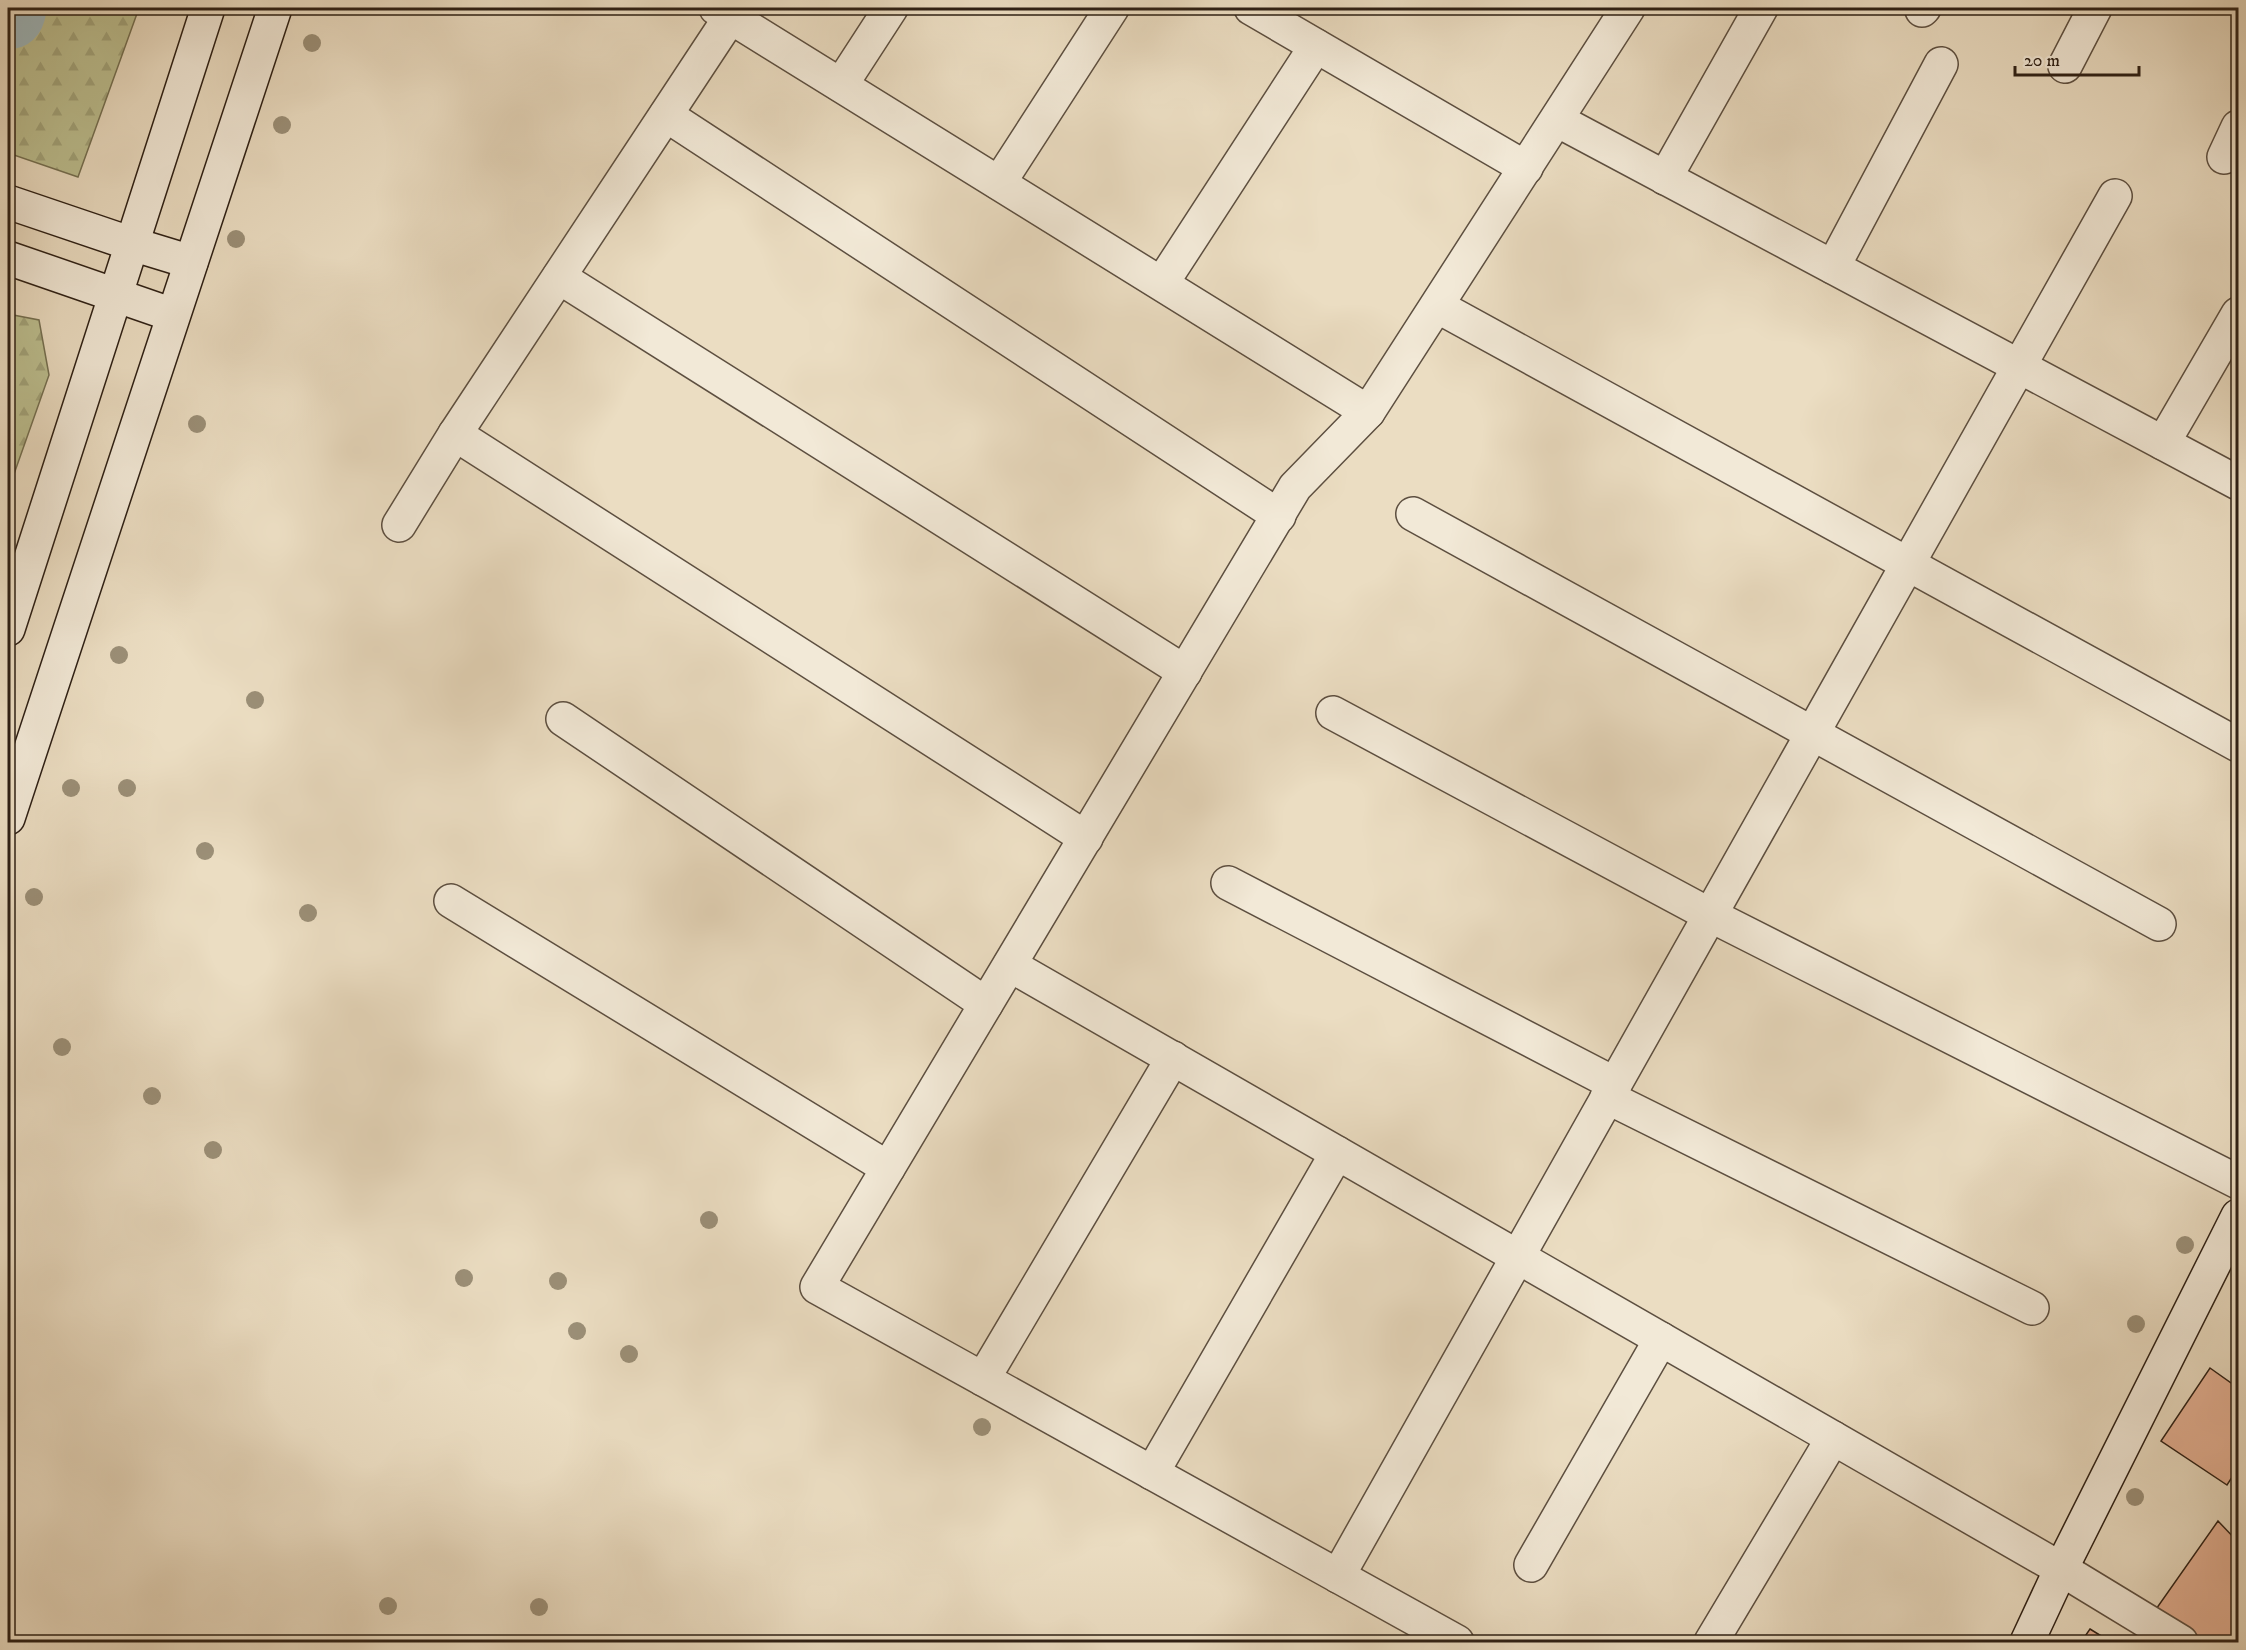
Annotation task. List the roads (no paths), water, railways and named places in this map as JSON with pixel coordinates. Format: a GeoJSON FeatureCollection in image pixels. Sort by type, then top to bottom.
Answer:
{"type":"FeatureCollection","features":[{"type":"Feature","properties":{"kind":"street"},"geometry":{"type":"LineString","coordinates":[[8,628],[208,8]]}},
{"type":"Feature","properties":{"kind":"street"},"geometry":{"type":"LineString","coordinates":[[8,818],[275,8]]}},
{"type":"Feature","properties":{"kind":"street"},"geometry":{"type":"LineString","coordinates":[[842,85],[891,8]]}},
{"type":"Feature","properties":{"kind":"street"},"geometry":{"type":"LineString","coordinates":[[999,183],[1112,8]]}},
{"type":"Feature","properties":{"kind":"street"},"geometry":{"type":"LineString","coordinates":[[1251,8],[1526,168]]}},
{"type":"Feature","properties":{"kind":"street"},"geometry":{"type":"LineString","coordinates":[[1457,1642],[1413,1632],[1338,1576],[817,1287],[1295,487],[1368,412],[1628,8]]}},
{"type":"Feature","properties":{"kind":"street"},"geometry":{"type":"LineString","coordinates":[[1665,178],[1761,8]]}},
{"type":"Feature","properties":{"kind":"street"},"geometry":{"type":"LineString","coordinates":[[2065,66],[2095,8]]}},
{"type":"Feature","properties":{"kind":"street"},"geometry":{"type":"LineString","coordinates":[[399,525],[455,434],[666,115],[742,15],[842,85],[1368,412]]}},
{"type":"Feature","properties":{"kind":"street"},"geometry":{"type":"LineString","coordinates":[[1161,283],[1316,45]]}},
{"type":"Feature","properties":{"kind":"street"},"geometry":{"type":"LineString","coordinates":[[1833,267],[1941,64]]}},
{"type":"Feature","properties":{"kind":"street"},"geometry":{"type":"LineString","coordinates":[[666,115],[1279,516]]}},
{"type":"Feature","properties":{"kind":"street"},"geometry":{"type":"LineString","coordinates":[[1557,120],[2238,483]]}},
{"type":"Feature","properties":{"kind":"street"},"geometry":{"type":"LineString","coordinates":[[2224,156],[2238,127]]}},
{"type":"Feature","properties":{"kind":"street"},"geometry":{"type":"LineString","coordinates":[[1338,1576],[2115,196]]}},
{"type":"Feature","properties":{"kind":"street"},"geometry":{"type":"LineString","coordinates":[[8,202],[191,262]]}},
{"type":"Feature","properties":{"kind":"street"},"geometry":{"type":"LineString","coordinates":[[17,261],[173,315]]}},
{"type":"Feature","properties":{"kind":"street"},"geometry":{"type":"LineString","coordinates":[[559,277],[1185,672]]}},
{"type":"Feature","properties":{"kind":"street"},"geometry":{"type":"LineString","coordinates":[[1437,306],[1907,566],[2238,745]]}},
{"type":"Feature","properties":{"kind":"street"},"geometry":{"type":"LineString","coordinates":[[2163,443],[2238,314]]}},
{"type":"Feature","properties":{"kind":"street"},"geometry":{"type":"LineString","coordinates":[[455,434],[1086,838]]}},
{"type":"Feature","properties":{"kind":"street"},"geometry":{"type":"LineString","coordinates":[[1413,514],[2159,924]]}},
{"type":"Feature","properties":{"kind":"street"},"geometry":{"type":"LineString","coordinates":[[1333,713],[1710,915],[2238,1182]]}},
{"type":"Feature","properties":{"kind":"street"},"geometry":{"type":"LineString","coordinates":[[563,719],[986,1004]]}},
{"type":"Feature","properties":{"kind":"street"},"geometry":{"type":"LineString","coordinates":[[1228,883],[1611,1091],[2032,1308]]}},
{"type":"Feature","properties":{"kind":"street"},"geometry":{"type":"LineString","coordinates":[[451,900],[888,1168]]}},
{"type":"Feature","properties":{"kind":"street"},"geometry":{"type":"LineString","coordinates":[[1010,965],[2061,1569],[2181,1642]]}},
{"type":"Feature","properties":{"kind":"street"},"geometry":{"type":"LineString","coordinates":[[983,1379],[1173,1058]]}},
{"type":"Feature","properties":{"kind":"street"},"geometry":{"type":"LineString","coordinates":[[1152,1473],[1338,1153]]}},
{"type":"Feature","properties":{"kind":"street"},"geometry":{"type":"LineString","coordinates":[[2027,1642],[2061,1569],[2238,1216]]}},
{"type":"Feature","properties":{"kind":"street"},"geometry":{"type":"LineString","coordinates":[[1531,1565],[1661,1339]]}},
{"type":"Feature","properties":{"kind":"street"},"geometry":{"type":"LineString","coordinates":[[1711,1642],[1833,1438]]}},
{"type":"Feature","properties":{"kind":"waterway"},"geometry":{"type":"LineString","coordinates":[[8,12],[9,8]]}}]}
